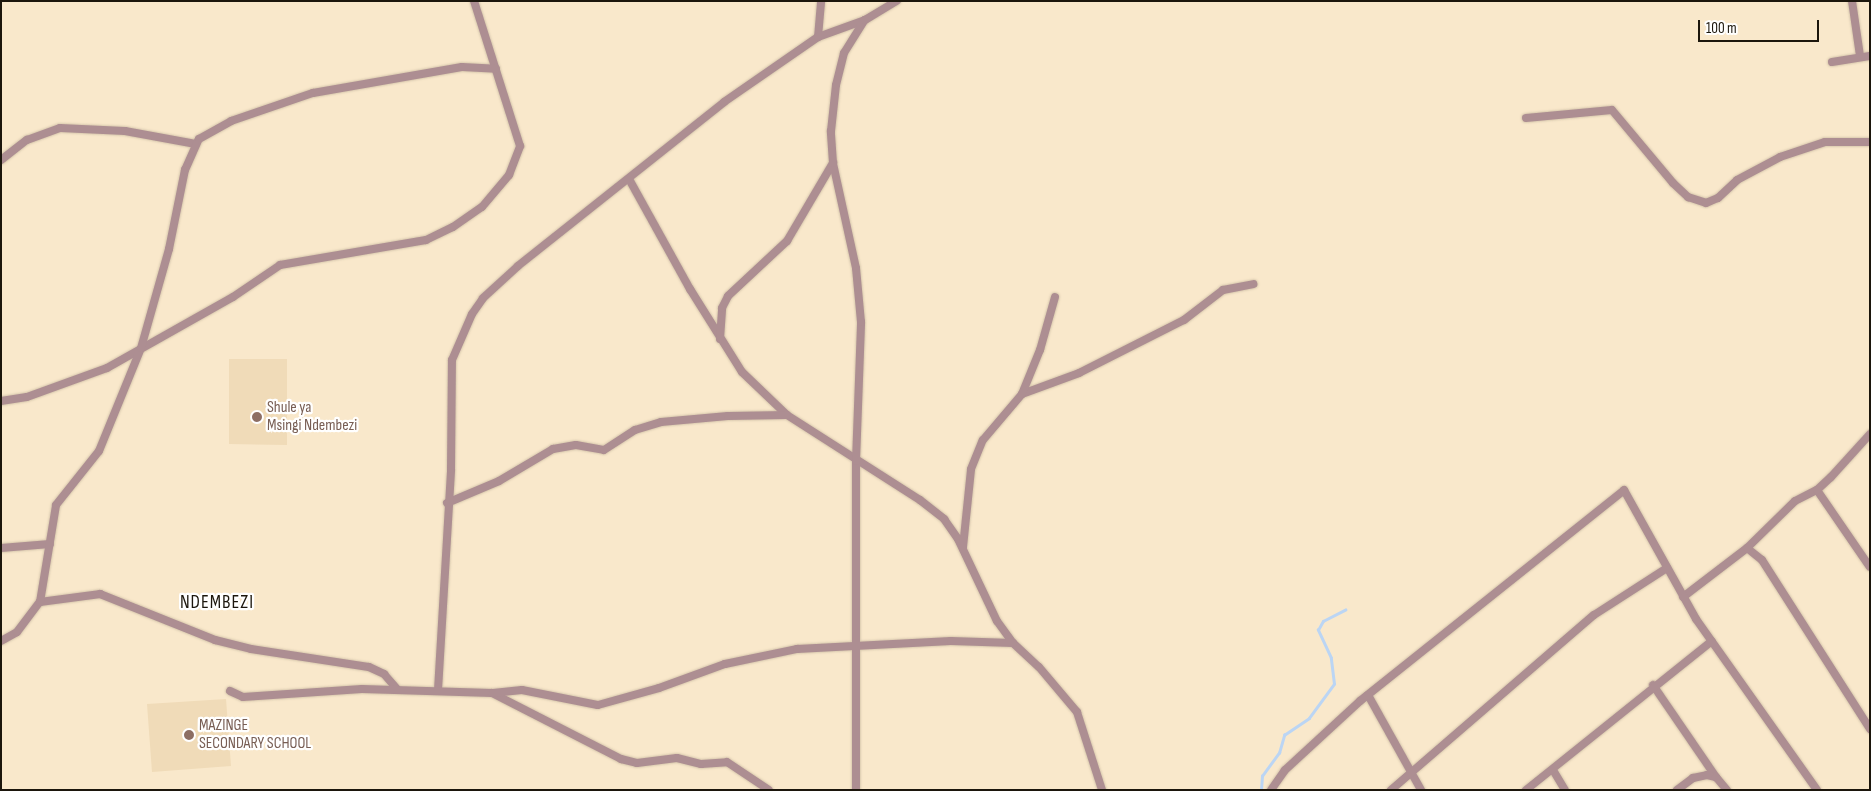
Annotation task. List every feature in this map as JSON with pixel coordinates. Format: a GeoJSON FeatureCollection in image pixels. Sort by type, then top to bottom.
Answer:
{"type":"FeatureCollection","features":[{"type":"Feature","properties":{"kind":"street"},"geometry":{"type":"LineString","coordinates":[[1,401],[27,397],[91,375],[233,296],[280,265],[426,240],[453,227],[482,207],[509,175],[520,146],[474,1]]}},
{"type":"Feature","properties":{"kind":"street"},"geometry":{"type":"LineString","coordinates":[[818,37],[821,1]]}},
{"type":"Feature","properties":{"kind":"street"},"geometry":{"type":"LineString","coordinates":[[438,690],[447,503],[452,451],[452,360],[472,314],[483,298],[512,271],[630,179],[724,102],[818,37],[865,20],[897,1]]}},
{"type":"Feature","properties":{"kind":"street"},"geometry":{"type":"LineString","coordinates":[[1852,1],[1860,56]]}},
{"type":"Feature","properties":{"kind":"street"},"geometry":{"type":"LineString","coordinates":[[856,790],[856,461],[861,322],[852,242],[833,163],[831,131],[836,85],[844,53],[865,20]]}},
{"type":"Feature","properties":{"kind":"street"},"geometry":{"type":"LineString","coordinates":[[1832,62],[1860,56],[1870,56]]}},
{"type":"Feature","properties":{"kind":"street"},"geometry":{"type":"LineString","coordinates":[[1,641],[17,632],[40,602],[58,500],[100,451],[140,348],[170,249],[185,170],[196,144],[207,132],[231,121],[313,93],[462,67],[496,68]]}},
{"type":"Feature","properties":{"kind":"street"},"geometry":{"type":"LineString","coordinates":[[1526,118],[1612,110],[1673,183],[1688,197],[1706,203],[1718,198],[1737,180],[1780,157],[1825,142],[1870,142]]}},
{"type":"Feature","properties":{"kind":"street"},"geometry":{"type":"LineString","coordinates":[[1,160],[27,140],[60,128],[125,130],[196,144]]}},
{"type":"Feature","properties":{"kind":"street"},"geometry":{"type":"LineString","coordinates":[[720,339],[722,308],[728,296],[787,241],[833,163]]}},
{"type":"Feature","properties":{"kind":"street"},"geometry":{"type":"LineString","coordinates":[[630,179],[720,339],[742,372],[787,415],[936,511],[953,531],[963,548],[988,606],[1013,643],[1039,667],[1077,712],[1102,790]]}},
{"type":"Feature","properties":{"kind":"street"},"geometry":{"type":"LineString","coordinates":[[1022,394],[1079,373],[1176,324],[1223,290],[1253,284]]}},
{"type":"Feature","properties":{"kind":"street"},"geometry":{"type":"LineString","coordinates":[[963,548],[968,487],[974,460],[983,440],[1022,394],[1040,350],[1055,297]]}},
{"type":"Feature","properties":{"kind":"street"},"geometry":{"type":"LineString","coordinates":[[447,503],[499,480],[552,449],[576,445],[604,450],[635,430],[661,422],[728,416],[787,415]]}},
{"type":"Feature","properties":{"kind":"street"},"geometry":{"type":"LineString","coordinates":[[1683,597],[1747,548],[1795,500],[1817,490],[1870,434]]}},
{"type":"Feature","properties":{"kind":"street"},"geometry":{"type":"LineString","coordinates":[[1271,790],[1285,770],[1368,694],[1620,490],[1626,491],[1683,597],[1813,789]]}},
{"type":"Feature","properties":{"kind":"street"},"geometry":{"type":"LineString","coordinates":[[1817,490],[1870,567]]}},
{"type":"Feature","properties":{"kind":"street"},"geometry":{"type":"LineString","coordinates":[[1,548],[50,544]]}},
{"type":"Feature","properties":{"kind":"street"},"geometry":{"type":"LineString","coordinates":[[1747,548],[1762,560],[1870,729]]}},
{"type":"Feature","properties":{"kind":"street"},"geometry":{"type":"LineString","coordinates":[[1391,790],[1594,615],[1667,568]]}},
{"type":"Feature","properties":{"kind":"street"},"geometry":{"type":"LineString","coordinates":[[40,602],[100,594],[215,640],[251,649],[369,666],[384,674],[398,690]]}},
{"type":"Feature","properties":{"kind":"street"},"geometry":{"type":"LineString","coordinates":[[1526,790],[1553,770],[1653,685],[1712,640]]}},
{"type":"Feature","properties":{"kind":"street"},"geometry":{"type":"LineString","coordinates":[[230,691],[243,697],[398,690],[492,693],[522,690],[598,705],[749,657],[797,649],[951,641],[1013,643]]}},
{"type":"Feature","properties":{"kind":"street"},"geometry":{"type":"LineString","coordinates":[[1653,685],[1716,777],[1728,790]]}},
{"type":"Feature","properties":{"kind":"street"},"geometry":{"type":"LineString","coordinates":[[492,693],[621,759],[637,762],[677,758],[701,764],[727,762],[769,790]]}},
{"type":"Feature","properties":{"kind":"street"},"geometry":{"type":"LineString","coordinates":[[1368,694],[1421,790]]}},
{"type":"Feature","properties":{"kind":"street"},"geometry":{"type":"LineString","coordinates":[[1553,770],[1565,790]]}},
{"type":"Feature","properties":{"kind":"street"},"geometry":{"type":"LineString","coordinates":[[1677,790],[1693,778],[1707,775],[1716,777]]}},
{"type":"Feature","properties":{"kind":"shaded area"},"geometry":{"type":"Polygon","coordinates":[[[229,359],[287,359],[287,445],[229,444],[229,359]]]}},
{"type":"Feature","properties":{"kind":"shaded area","name":"MAZINGE SECONDARY SCHOOL"},"geometry":{"type":"Polygon","coordinates":[[[226,699],[231,766],[152,772],[147,704],[226,699]]]}},
{"type":"Feature","properties":{"kind":"waterway"},"geometry":{"type":"LineString","coordinates":[[1261,790],[1262,776],[1279,753],[1284,735],[1309,718],[1334,684],[1331,658],[1318,630],[1323,621],[1345,610]]}},
{"type":"Feature","properties":{"kind":"place","name":"Shule ya Msingi Ndembezi"},"geometry":{"type":"Point","coordinates":[257,417]}},
{"type":"Feature","properties":{"kind":"place","name":"MAZINGE SECONDARY SCHOOL"},"geometry":{"type":"Point","coordinates":[189,735]}},
{"type":"Feature","properties":{"kind":"district","name":"NDEMBEZI"},"geometry":{"type":"Point","coordinates":[217,603]}}]}
